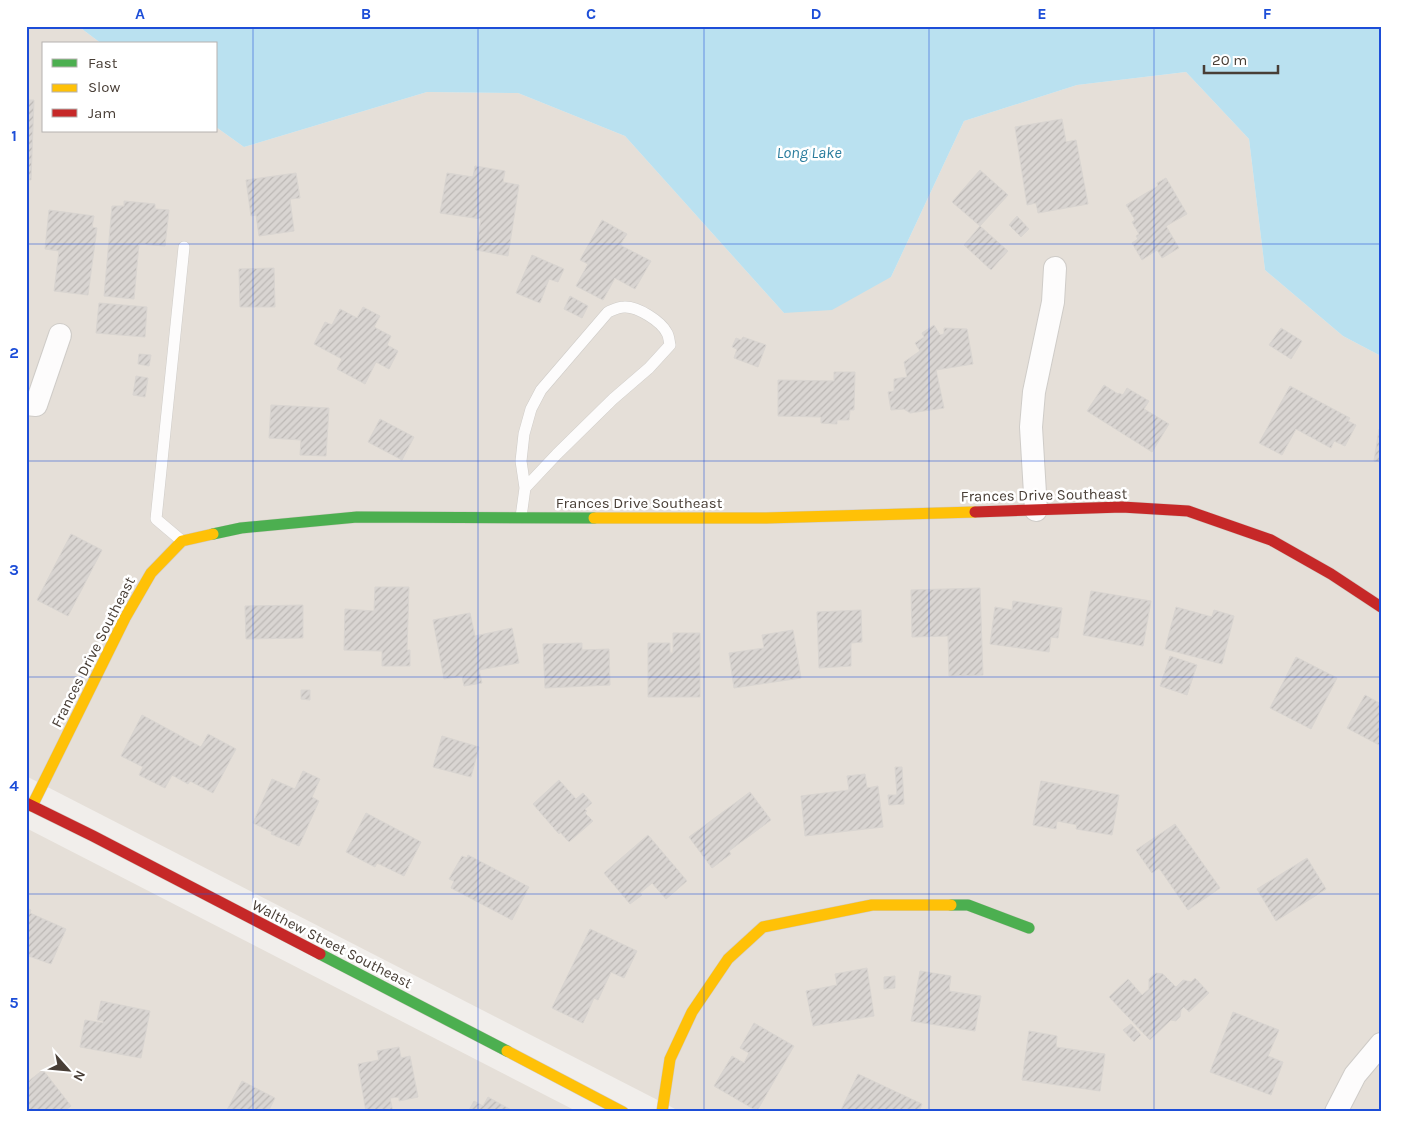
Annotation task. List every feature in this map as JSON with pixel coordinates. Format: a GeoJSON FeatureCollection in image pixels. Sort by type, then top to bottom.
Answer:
{"type":"FeatureCollection","features":[{"type":"Feature","properties":{"kind":"street"},"geometry":{"type":"LineString","coordinates":[[1036,510],[1031,427],[1034,392],[1053,302],[1055,268]]}},
{"type":"Feature","properties":{"kind":"street"},"geometry":{"type":"LineString","coordinates":[[26,404],[36,405],[60,335]]}},
{"type":"Feature","properties":{"kind":"street","name":"Frances Drive Southeast"},"geometry":{"type":"LineString","coordinates":[[29,805],[125,618],[151,573],[182,541],[241,528],[357,517],[766,518],[1122,507],[1188,511],[1271,540],[1331,574],[1381,607]]}},
{"type":"Feature","properties":{"kind":"street","name":"Walthew Street Southeast"},"geometry":{"type":"LineString","coordinates":[[29,805],[93,836],[623,1112]]}},
{"type":"Feature","properties":{"kind":"street"},"geometry":{"type":"LineString","coordinates":[[662,1112],[670,1059],[692,1012],[728,958],[763,927],[872,904],[968,905],[1028,928]]}},
{"type":"Feature","properties":{"kind":"street"},"geometry":{"type":"LineString","coordinates":[[1336,1112],[1355,1076],[1381,1044]]}},
{"type":"Feature","properties":{"kind":"lane"},"geometry":{"type":"LineString","coordinates":[[182,541],[156,520],[184,247]]}},
{"type":"Feature","properties":{"kind":"lane"},"geometry":{"type":"LineString","coordinates":[[520,517],[525,488],[521,461],[524,434],[531,409],[541,390],[608,312],[621,307],[631,307],[643,312],[657,322],[668,333],[670,345],[649,368],[606,406],[525,488]]}},
{"type":"Feature","properties":{"kind":"shaded area"},"geometry":{"type":"Polygon","coordinates":[[[26,26],[78,26],[99,42],[42,42],[42,132],[218,132],[218,128],[244,147],[427,92],[518,93],[625,136],[784,313],[891,277],[964,121],[1077,85],[1186,72],[1249,139],[1265,270],[1343,336],[1381,356],[1381,1112],[681,1112],[26,776],[26,26]]]}},
{"type":"Feature","properties":{"kind":"shaded area"},"geometry":{"type":"Polygon","coordinates":[[[26,828],[578,1112],[26,1112],[26,828]]]}},
{"type":"Feature","properties":{"kind":"water","name":"Long Lake"},"geometry":{"type":"Polygon","coordinates":[[[78,26],[1381,26],[1381,356],[1343,336],[1265,270],[1249,139],[1186,72],[1077,85],[964,121],[891,277],[832,310],[784,313],[625,136],[518,93],[427,92],[244,147],[218,128],[218,42],[99,42],[78,26]]]}},
{"type":"Feature","properties":{"kind":"building"},"geometry":{"type":"Polygon","coordinates":[[[26,100],[34,100],[31,180],[26,179],[26,100]]]}},
{"type":"Feature","properties":{"kind":"building"},"geometry":{"type":"Polygon","coordinates":[[[1062,119],[1066,142],[1076,140],[1088,204],[1038,213],[1036,203],[1027,205],[1015,127],[1062,119]]]}},
{"type":"Feature","properties":{"kind":"building"},"geometry":{"type":"Polygon","coordinates":[[[475,166],[505,171],[503,182],[519,185],[508,256],[476,250],[481,219],[440,213],[447,173],[473,177],[475,166]]]}},
{"type":"Feature","properties":{"kind":"building"},"geometry":{"type":"Polygon","coordinates":[[[980,170],[1008,195],[980,226],[952,202],[980,170]]]}},
{"type":"Feature","properties":{"kind":"building"},"geometry":{"type":"Polygon","coordinates":[[[296,173],[300,198],[290,199],[294,231],[259,236],[256,215],[251,216],[246,180],[296,173]]]}},
{"type":"Feature","properties":{"kind":"building"},"geometry":{"type":"Polygon","coordinates":[[[1166,178],[1187,214],[1166,226],[1179,248],[1162,258],[1157,250],[1142,260],[1132,243],[1138,239],[1136,236],[1139,234],[1132,222],[1135,220],[1126,205],[1158,186],[1157,183],[1166,178]]]}},
{"type":"Feature","properties":{"kind":"building"},"geometry":{"type":"Polygon","coordinates":[[[124,201],[155,204],[155,209],[169,210],[165,246],[139,244],[134,299],[104,296],[112,206],[124,206],[124,201]]]}},
{"type":"Feature","properties":{"kind":"building"},"geometry":{"type":"Polygon","coordinates":[[[49,210],[94,216],[92,227],[97,228],[88,295],[54,291],[59,251],[45,249],[49,210]]]}},
{"type":"Feature","properties":{"kind":"building"},"geometry":{"type":"Polygon","coordinates":[[[1017,216],[1029,229],[1021,237],[1009,225],[1017,216]]]}},
{"type":"Feature","properties":{"kind":"building"},"geometry":{"type":"Polygon","coordinates":[[[602,220],[627,234],[620,245],[651,261],[635,289],[615,278],[603,300],[576,286],[588,264],[580,260],[602,220]]]}},
{"type":"Feature","properties":{"kind":"building"},"geometry":{"type":"Polygon","coordinates":[[[980,226],[1008,251],[991,270],[964,245],[980,226]]]}},
{"type":"Feature","properties":{"kind":"building"},"geometry":{"type":"Polygon","coordinates":[[[532,255],[564,269],[558,282],[549,279],[540,303],[516,293],[532,255]]]}},
{"type":"Feature","properties":{"kind":"building"},"geometry":{"type":"Polygon","coordinates":[[[274,268],[275,307],[240,307],[239,269],[274,268]]]}},
{"type":"Feature","properties":{"kind":"building"},"geometry":{"type":"Polygon","coordinates":[[[570,296],[588,306],[582,318],[564,309],[570,296]]]}},
{"type":"Feature","properties":{"kind":"building"},"geometry":{"type":"Polygon","coordinates":[[[99,303],[147,307],[145,337],[96,333],[99,303]]]}},
{"type":"Feature","properties":{"kind":"building"},"geometry":{"type":"Polygon","coordinates":[[[363,307],[380,316],[374,327],[391,336],[387,345],[398,351],[389,369],[376,362],[365,384],[337,369],[342,359],[314,344],[325,322],[332,325],[340,309],[357,318],[363,307]]]}},
{"type":"Feature","properties":{"kind":"building"},"geometry":{"type":"Polygon","coordinates":[[[934,325],[940,335],[944,334],[944,328],[967,329],[973,364],[936,370],[944,408],[910,413],[904,409],[891,410],[888,392],[894,391],[894,379],[907,377],[904,362],[920,351],[915,343],[924,337],[922,333],[934,325]]]}},
{"type":"Feature","properties":{"kind":"building"},"geometry":{"type":"Polygon","coordinates":[[[1281,328],[1302,341],[1291,359],[1269,345],[1281,328]]]}},
{"type":"Feature","properties":{"kind":"building"},"geometry":{"type":"Polygon","coordinates":[[[743,337],[766,345],[758,367],[734,358],[737,349],[732,347],[736,338],[741,340],[743,337]]]}},
{"type":"Feature","properties":{"kind":"building"},"geometry":{"type":"Polygon","coordinates":[[[139,354],[151,355],[149,366],[138,364],[139,354]]]}},
{"type":"Feature","properties":{"kind":"building"},"geometry":{"type":"Polygon","coordinates":[[[834,372],[855,372],[854,410],[850,410],[849,420],[837,420],[837,424],[821,423],[821,417],[778,416],[778,380],[834,381],[834,372]]]}},
{"type":"Feature","properties":{"kind":"building"},"geometry":{"type":"Polygon","coordinates":[[[136,376],[148,378],[145,397],[133,395],[136,376]]]}},
{"type":"Feature","properties":{"kind":"building"},"geometry":{"type":"Polygon","coordinates":[[[1104,385],[1123,395],[1127,388],[1149,401],[1144,409],[1169,424],[1152,452],[1087,411],[1104,385]]]}},
{"type":"Feature","properties":{"kind":"building"},"geometry":{"type":"Polygon","coordinates":[[[1290,386],[1350,418],[1348,421],[1356,425],[1345,446],[1334,441],[1331,448],[1296,429],[1282,455],[1259,443],[1290,386]]]}},
{"type":"Feature","properties":{"kind":"building"},"geometry":{"type":"Polygon","coordinates":[[[271,405],[329,408],[326,456],[300,455],[301,440],[269,438],[271,405]]]}},
{"type":"Feature","properties":{"kind":"building"},"geometry":{"type":"Polygon","coordinates":[[[380,419],[414,437],[402,460],[368,442],[380,419]]]}},
{"type":"Feature","properties":{"kind":"building"},"geometry":{"type":"Polygon","coordinates":[[[1379,429],[1381,430],[1381,462],[1374,461],[1379,429]]]}},
{"type":"Feature","properties":{"kind":"building"},"geometry":{"type":"Polygon","coordinates":[[[71,534],[102,550],[68,616],[37,600],[71,534]]]}},
{"type":"Feature","properties":{"kind":"building"},"geometry":{"type":"Polygon","coordinates":[[[375,587],[409,587],[407,650],[410,650],[410,666],[382,666],[382,651],[344,650],[345,609],[374,611],[375,587]]]}},
{"type":"Feature","properties":{"kind":"building"},"geometry":{"type":"Polygon","coordinates":[[[980,588],[983,675],[949,676],[948,636],[912,637],[911,590],[980,588]]]}},
{"type":"Feature","properties":{"kind":"building"},"geometry":{"type":"Polygon","coordinates":[[[1091,591],[1151,601],[1143,646],[1083,635],[1091,591]]]}},
{"type":"Feature","properties":{"kind":"building"},"geometry":{"type":"Polygon","coordinates":[[[1013,601],[1062,608],[1058,638],[1051,637],[1049,652],[990,644],[995,607],[1012,610],[1013,601]]]}},
{"type":"Feature","properties":{"kind":"building"},"geometry":{"type":"Polygon","coordinates":[[[303,605],[303,638],[246,639],[245,606],[303,605]]]}},
{"type":"Feature","properties":{"kind":"building"},"geometry":{"type":"Polygon","coordinates":[[[1176,607],[1212,617],[1214,610],[1234,616],[1222,664],[1165,649],[1176,607]]]}},
{"type":"Feature","properties":{"kind":"building"},"geometry":{"type":"Polygon","coordinates":[[[861,610],[862,642],[851,643],[851,666],[819,668],[817,612],[861,610]]]}},
{"type":"Feature","properties":{"kind":"building"},"geometry":{"type":"Polygon","coordinates":[[[470,613],[475,636],[512,628],[519,663],[479,670],[482,683],[464,686],[462,676],[444,679],[433,620],[470,613]]]}},
{"type":"Feature","properties":{"kind":"building"},"geometry":{"type":"Polygon","coordinates":[[[793,630],[801,678],[734,688],[729,653],[764,648],[762,635],[793,630]]]}},
{"type":"Feature","properties":{"kind":"building"},"geometry":{"type":"Polygon","coordinates":[[[673,633],[700,633],[700,697],[648,697],[648,643],[670,643],[670,653],[673,653],[673,633]]]}},
{"type":"Feature","properties":{"kind":"building"},"geometry":{"type":"Polygon","coordinates":[[[582,643],[582,650],[609,649],[610,685],[545,688],[543,644],[582,643]]]}},
{"type":"Feature","properties":{"kind":"building"},"geometry":{"type":"Polygon","coordinates":[[[1170,656],[1197,665],[1187,695],[1160,686],[1170,656]]]}},
{"type":"Feature","properties":{"kind":"building"},"geometry":{"type":"Polygon","coordinates":[[[1296,657],[1337,678],[1311,729],[1270,708],[1296,657]]]}},
{"type":"Feature","properties":{"kind":"building"},"geometry":{"type":"Polygon","coordinates":[[[301,690],[310,690],[310,700],[301,699],[301,690]]]}},
{"type":"Feature","properties":{"kind":"building"},"geometry":{"type":"Polygon","coordinates":[[[1365,695],[1381,704],[1381,746],[1347,728],[1365,695]]]}},
{"type":"Feature","properties":{"kind":"building"},"geometry":{"type":"Polygon","coordinates":[[[142,715],[201,747],[208,734],[236,749],[213,793],[190,781],[188,784],[172,775],[165,788],[139,775],[143,767],[121,756],[142,715]]]}},
{"type":"Feature","properties":{"kind":"building"},"geometry":{"type":"Polygon","coordinates":[[[442,736],[479,747],[471,777],[433,767],[442,736]]]}},
{"type":"Feature","properties":{"kind":"building"},"geometry":{"type":"Polygon","coordinates":[[[895,767],[902,767],[904,804],[889,805],[888,795],[897,795],[895,767]]]}},
{"type":"Feature","properties":{"kind":"building"},"geometry":{"type":"Polygon","coordinates":[[[303,771],[320,779],[312,797],[319,801],[299,846],[271,834],[272,832],[253,823],[272,779],[295,789],[303,771]]]}},
{"type":"Feature","properties":{"kind":"building"},"geometry":{"type":"Polygon","coordinates":[[[865,774],[867,788],[878,786],[883,827],[805,836],[801,796],[849,790],[847,776],[865,774]]]}},
{"type":"Feature","properties":{"kind":"building"},"geometry":{"type":"Polygon","coordinates":[[[559,780],[576,799],[583,793],[592,803],[585,809],[587,811],[585,813],[593,821],[569,842],[560,832],[559,834],[533,804],[559,780]]]}},
{"type":"Feature","properties":{"kind":"building"},"geometry":{"type":"Polygon","coordinates":[[[1041,781],[1119,795],[1112,835],[1076,829],[1077,825],[1057,821],[1056,829],[1033,825],[1041,781]]]}},
{"type":"Feature","properties":{"kind":"building"},"geometry":{"type":"Polygon","coordinates":[[[750,792],[771,820],[729,851],[731,854],[712,868],[689,837],[750,792]]]}},
{"type":"Feature","properties":{"kind":"building"},"geometry":{"type":"Polygon","coordinates":[[[366,813],[421,842],[404,876],[377,863],[375,867],[346,852],[366,813]]]}},
{"type":"Feature","properties":{"kind":"building"},"geometry":{"type":"Polygon","coordinates":[[[1175,824],[1220,888],[1188,910],[1159,868],[1152,873],[1136,850],[1175,824]]]}},
{"type":"Feature","properties":{"kind":"building"},"geometry":{"type":"Polygon","coordinates":[[[648,835],[687,881],[666,899],[652,883],[640,893],[642,895],[630,904],[604,873],[648,835]]]}},
{"type":"Feature","properties":{"kind":"building"},"geometry":{"type":"Polygon","coordinates":[[[468,855],[529,887],[512,920],[451,888],[454,881],[449,879],[462,856],[467,858],[468,855]]]}},
{"type":"Feature","properties":{"kind":"building"},"geometry":{"type":"Polygon","coordinates":[[[1307,858],[1326,889],[1276,921],[1257,889],[1307,858]]]}},
{"type":"Feature","properties":{"kind":"building"},"geometry":{"type":"Polygon","coordinates":[[[26,908],[31,910],[30,913],[66,929],[51,964],[26,955],[26,908]]]}},
{"type":"Feature","properties":{"kind":"building"},"geometry":{"type":"Polygon","coordinates":[[[590,929],[637,951],[624,978],[611,972],[598,1000],[594,998],[583,1023],[552,1008],[590,929]]]}},
{"type":"Feature","properties":{"kind":"building"},"geometry":{"type":"Polygon","coordinates":[[[867,968],[874,1016],[813,1026],[806,991],[837,985],[835,974],[867,968]]]}},
{"type":"Feature","properties":{"kind":"building"},"geometry":{"type":"Polygon","coordinates":[[[920,971],[951,976],[949,991],[981,996],[975,1031],[911,1021],[920,971]]]}},
{"type":"Feature","properties":{"kind":"building"},"geometry":{"type":"Polygon","coordinates":[[[1156,973],[1163,974],[1176,987],[1183,980],[1191,982],[1195,978],[1209,993],[1189,1012],[1184,1007],[1176,1021],[1171,1020],[1150,1040],[1109,997],[1128,979],[1142,995],[1149,989],[1149,979],[1156,973]]]}},
{"type":"Feature","properties":{"kind":"building"},"geometry":{"type":"Polygon","coordinates":[[[895,976],[895,988],[884,989],[884,977],[895,976]]]}},
{"type":"Feature","properties":{"kind":"building"},"geometry":{"type":"Polygon","coordinates":[[[101,1001],[150,1011],[141,1058],[80,1047],[85,1020],[103,1023],[103,1021],[97,1020],[101,1001]]]}},
{"type":"Feature","properties":{"kind":"building"},"geometry":{"type":"Polygon","coordinates":[[[1233,1012],[1279,1030],[1268,1056],[1283,1062],[1271,1095],[1210,1072],[1233,1012]]]}},
{"type":"Feature","properties":{"kind":"building"},"geometry":{"type":"Polygon","coordinates":[[[754,1023],[794,1046],[757,1111],[714,1086],[732,1056],[744,1063],[749,1053],[740,1048],[754,1023]]]}},
{"type":"Feature","properties":{"kind":"building"},"geometry":{"type":"Polygon","coordinates":[[[1131,1024],[1141,1035],[1134,1042],[1123,1030],[1131,1024]]]}},
{"type":"Feature","properties":{"kind":"building"},"geometry":{"type":"Polygon","coordinates":[[[1029,1031],[1057,1036],[1056,1047],[1105,1054],[1100,1091],[1022,1080],[1029,1031]]]}},
{"type":"Feature","properties":{"kind":"building"},"geometry":{"type":"Polygon","coordinates":[[[399,1047],[401,1058],[410,1056],[418,1097],[399,1101],[399,1097],[390,1098],[393,1112],[366,1112],[358,1064],[379,1060],[377,1051],[399,1047]]]}},
{"type":"Feature","properties":{"kind":"building"},"geometry":{"type":"Polygon","coordinates":[[[43,1070],[71,1106],[63,1112],[26,1112],[26,1083],[43,1070]]]}},
{"type":"Feature","properties":{"kind":"building"},"geometry":{"type":"Polygon","coordinates":[[[858,1074],[922,1104],[919,1112],[844,1112],[841,1110],[858,1074]]]}},
{"type":"Feature","properties":{"kind":"building"},"geometry":{"type":"Polygon","coordinates":[[[242,1081],[275,1098],[268,1112],[226,1112],[242,1081]]]}},
{"type":"Feature","properties":{"kind":"building"},"geometry":{"type":"Polygon","coordinates":[[[488,1097],[513,1112],[468,1112],[474,1101],[483,1106],[488,1097]]]}},
{"type":"Feature","properties":{"kind":"traffic: fast"},"geometry":{"type":"LineString","coordinates":[[213,534],[241,528],[357,517],[594,518]]}},
{"type":"Feature","properties":{"kind":"traffic: fast"},"geometry":{"type":"LineString","coordinates":[[951,905],[968,905],[1029,928]]}},
{"type":"Feature","properties":{"kind":"traffic: fast"},"geometry":{"type":"LineString","coordinates":[[320,954],[507,1051]]}},
{"type":"Feature","properties":{"kind":"traffic: slow"},"geometry":{"type":"LineString","coordinates":[[594,518],[766,518],[975,512]]}},
{"type":"Feature","properties":{"kind":"traffic: slow"},"geometry":{"type":"LineString","coordinates":[[32,806],[125,618],[151,573],[182,541],[213,534]]}},
{"type":"Feature","properties":{"kind":"traffic: slow"},"geometry":{"type":"LineString","coordinates":[[662,1112],[670,1059],[692,1012],[728,959],[763,927],[872,905],[951,905]]}},
{"type":"Feature","properties":{"kind":"traffic: slow"},"geometry":{"type":"LineString","coordinates":[[507,1051],[623,1112]]}},
{"type":"Feature","properties":{"kind":"traffic: jam"},"geometry":{"type":"LineString","coordinates":[[975,512],[1122,507],[1188,511],[1271,540],[1331,574],[1381,607]]}},
{"type":"Feature","properties":{"kind":"traffic: jam"},"geometry":{"type":"LineString","coordinates":[[26,803],[320,954]]}}]}
